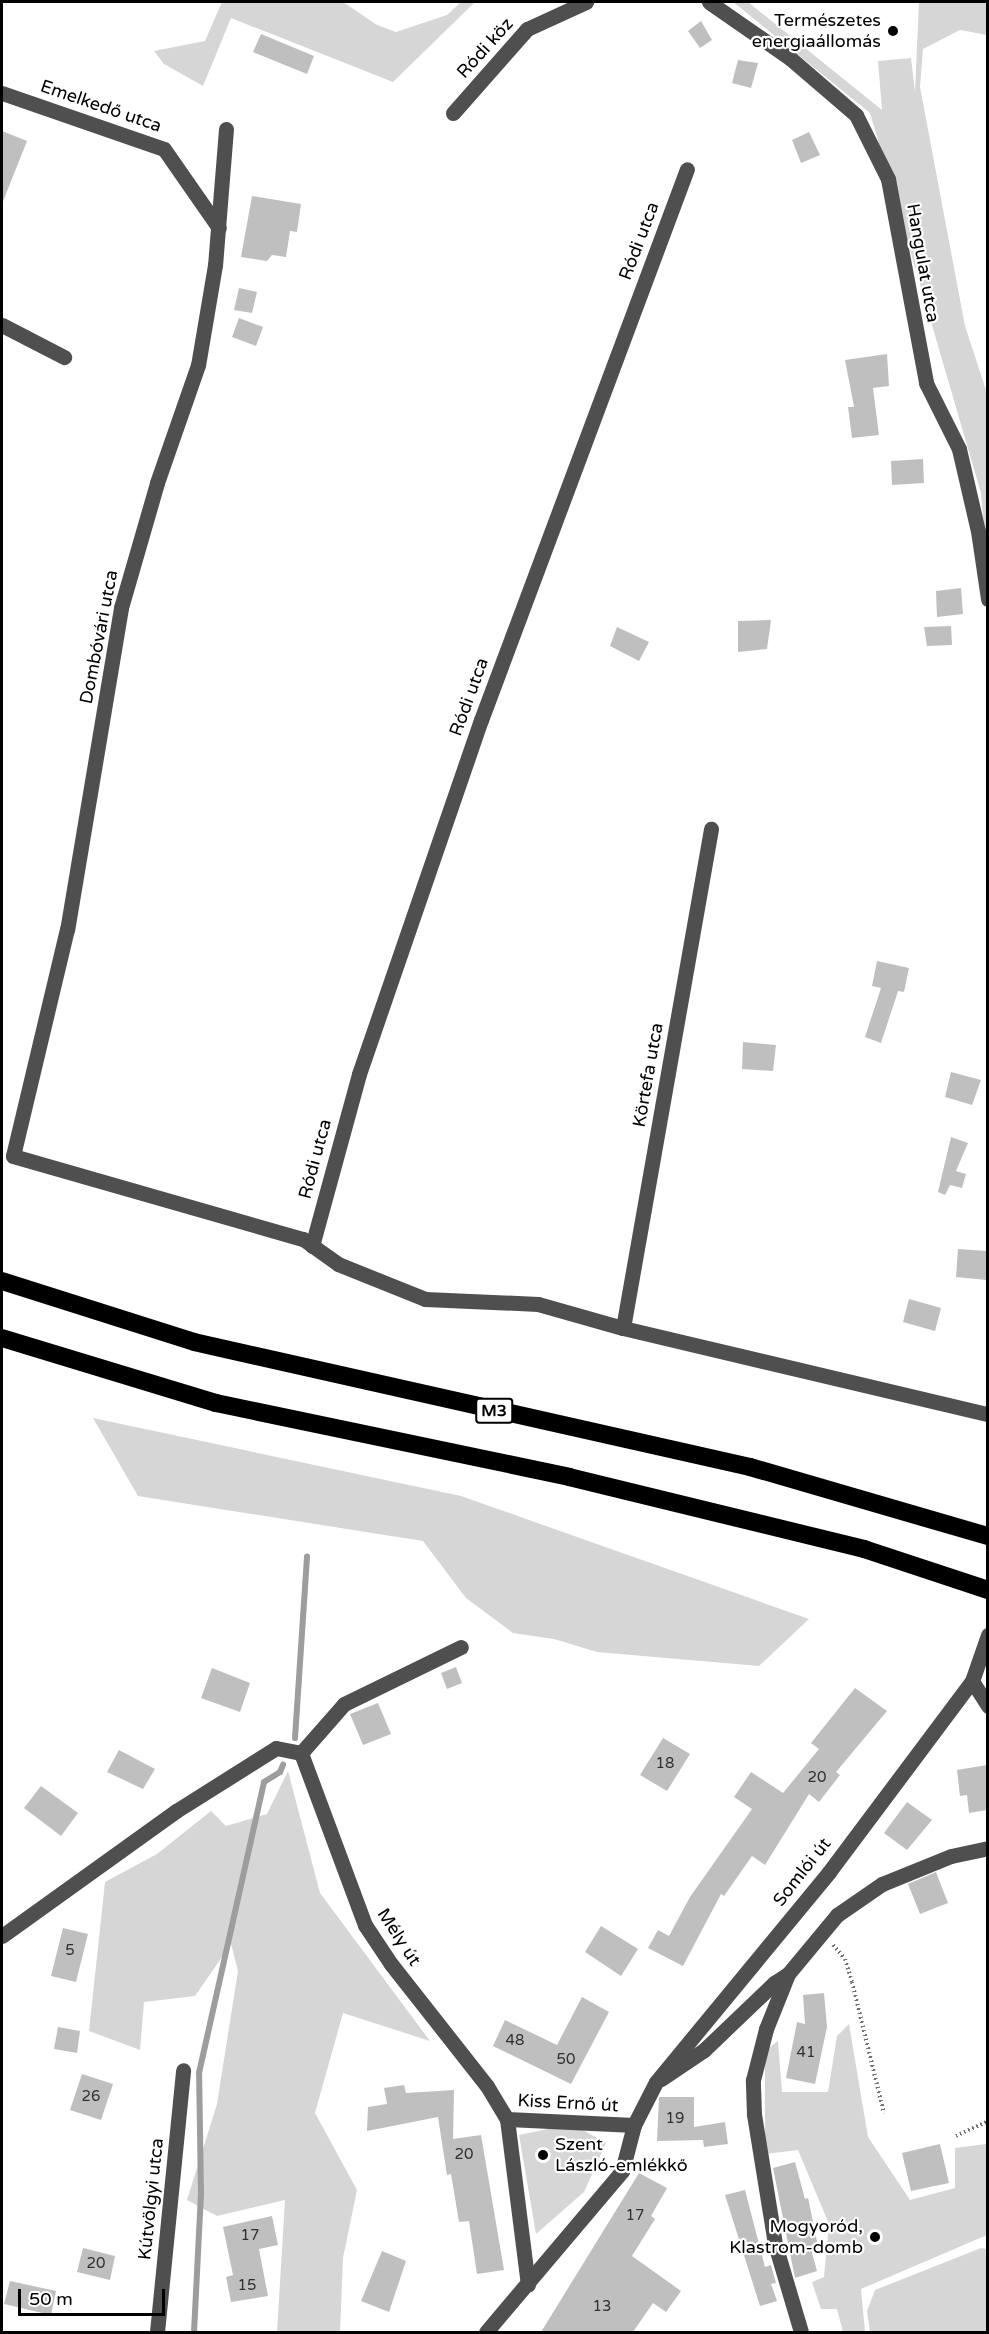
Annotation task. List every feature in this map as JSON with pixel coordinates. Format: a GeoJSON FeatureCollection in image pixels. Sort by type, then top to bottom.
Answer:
{"type":"FeatureCollection","features":[{"type":"Feature","properties":{"kind":"highway","name":"M3"},"geometry":{"type":"LineString","coordinates":[[2,1281],[194,1342],[750,1467],[987,1536]]}},
{"type":"Feature","properties":{"kind":"highway"},"geometry":{"type":"LineString","coordinates":[[2,1338],[216,1403],[580,1480],[864,1549],[987,1590]]}},
{"type":"Feature","properties":{"kind":"street","name":"Ródi köz"},"geometry":{"type":"LineString","coordinates":[[453,113],[527,29],[586,2]]}},
{"type":"Feature","properties":{"kind":"street","name":"Hangulat utca"},"geometry":{"type":"LineString","coordinates":[[709,2],[791,59],[856,115],[888,179],[926,383],[959,449],[978,531],[987,599]]}},
{"type":"Feature","properties":{"kind":"street","name":"Emelkedő utca"},"geometry":{"type":"LineString","coordinates":[[2,93],[164,149],[219,228]]}},
{"type":"Feature","properties":{"kind":"street","name":"Dombóvári utca"},"geometry":{"type":"LineString","coordinates":[[226,129],[219,228],[198,365],[157,483],[121,608],[67,928],[13,1156],[303,1239],[312,1246]]}},
{"type":"Feature","properties":{"kind":"street","name":"Ródi utca"},"geometry":{"type":"LineString","coordinates":[[312,1246],[359,1074],[481,720],[687,169]]}},
{"type":"Feature","properties":{"kind":"street"},"geometry":{"type":"LineString","coordinates":[[2,325],[64,357]]}},
{"type":"Feature","properties":{"kind":"street","name":"Körtefa utca"},"geometry":{"type":"LineString","coordinates":[[623,1328],[711,829]]}},
{"type":"Feature","properties":{"kind":"street"},"geometry":{"type":"LineString","coordinates":[[312,1246],[338,1264],[425,1299],[538,1304],[623,1328],[987,1414]]}},
{"type":"Feature","properties":{"kind":"street"},"geometry":{"type":"LineString","coordinates":[[986,1640],[972,1681],[987,1706]]}},
{"type":"Feature","properties":{"kind":"street"},"geometry":{"type":"LineString","coordinates":[[2,1936],[176,1811],[276,1748],[301,1753],[344,1704],[461,1647]]}},
{"type":"Feature","properties":{"kind":"street","name":"Somlói út"},"geometry":{"type":"LineString","coordinates":[[634,2126],[656,2082],[829,1872],[972,1681]]}},
{"type":"Feature","properties":{"kind":"street","name":"Mély út"},"geometry":{"type":"LineString","coordinates":[[301,1753],[365,1925],[391,1964],[487,2086],[507,2119]]}},
{"type":"Feature","properties":{"kind":"street","name":"Somlói út"},"geometry":{"type":"LineString","coordinates":[[801,2332],[774,2244],[754,2114],[753,2080],[757,2054],[788,1974],[820,1931],[858,1898],[910,1872],[951,1856],[987,1848]]}},
{"type":"Feature","properties":{"kind":"street","name":"Somlói út"},"geometry":{"type":"LineString","coordinates":[[656,2082],[704,2050],[774,1983],[788,1974]]}},
{"type":"Feature","properties":{"kind":"street","name":"Kútvölgyi utca"},"geometry":{"type":"LineString","coordinates":[[157,2332],[183,2070]]}},
{"type":"Feature","properties":{"kind":"street","name":"Kiss Ernő út"},"geometry":{"type":"LineString","coordinates":[[486,2332],[528,2285],[622,2171],[634,2126],[507,2119],[528,2285]]}},
{"type":"Feature","properties":{"kind":"path"},"geometry":{"type":"LineString","coordinates":[[820,1931],[845,1959],[884,2113]]}},
{"type":"Feature","properties":{"kind":"path"},"geometry":{"type":"LineString","coordinates":[[956,2136],[987,2121]]}},
{"type":"Feature","properties":{"kind":"shaded area"},"geometry":{"type":"Polygon","coordinates":[[[222,2],[343,2],[377,25],[396,32],[447,15],[461,2],[475,2],[393,82],[231,18],[203,86],[164,64],[154,51],[205,41],[222,2]]]}},
{"type":"Feature","properties":{"kind":"shaded area"},"geometry":{"type":"Polygon","coordinates":[[[733,2],[748,2],[882,110],[878,61],[911,58],[915,92],[919,2],[987,2],[987,35],[960,30],[923,49],[920,87],[965,326],[987,393],[987,562],[981,493],[870,113],[733,2]]]}},
{"type":"Feature","properties":{"kind":"shaded area"},"geometry":{"type":"Polygon","coordinates":[[[93,1418],[461,1496],[809,1619],[759,1666],[597,1652],[554,1639],[513,1633],[466,1598],[423,1541],[138,1496],[93,1418]]]}},
{"type":"Feature","properties":{"kind":"shaded area"},"geometry":{"type":"Polygon","coordinates":[[[288,1771],[320,1893],[430,2041],[343,2013],[315,2113],[357,2190],[343,2258],[340,2332],[277,2332],[285,2200],[217,2216],[187,2200],[217,2104],[238,1971],[231,1944],[195,1996],[144,2002],[140,2050],[89,2031],[105,1882],[157,1854],[211,1811],[226,1826],[267,1814],[288,1771]]]}},
{"type":"Feature","properties":{"kind":"shaded area"},"geometry":{"type":"Polygon","coordinates":[[[849,2024],[868,2137],[910,2200],[955,2188],[955,2148],[986,2144],[988,2150],[987,2235],[861,2289],[865,2332],[843,2332],[837,2309],[821,2309],[812,2282],[824,2277],[829,2224],[798,2150],[765,2154],[765,2051],[778,2041],[782,2092],[828,2092],[837,2036],[849,2024]]]}},
{"type":"Feature","properties":{"kind":"shaded area"},"geometry":{"type":"Polygon","coordinates":[[[572,2124],[606,2143],[584,2192],[536,2234],[519,2135],[572,2124]]]}},
{"type":"Feature","properties":{"kind":"shaded area"},"geometry":{"type":"Polygon","coordinates":[[[981,2248],[987,2249],[987,2332],[870,2332],[867,2311],[875,2290],[981,2248]]]}},
{"type":"Feature","properties":{"kind":"building"},"geometry":{"type":"Polygon","coordinates":[[[701,21],[712,40],[700,48],[688,31],[701,21]]]}},
{"type":"Feature","properties":{"kind":"building"},"geometry":{"type":"Polygon","coordinates":[[[261,34],[314,56],[307,74],[253,52],[261,34]]]}},
{"type":"Feature","properties":{"kind":"building"},"geometry":{"type":"Polygon","coordinates":[[[738,60],[758,63],[751,88],[732,83],[738,60]]]}},
{"type":"Feature","properties":{"kind":"building"},"geometry":{"type":"Polygon","coordinates":[[[2,131],[27,141],[2,204],[2,131]]]}},
{"type":"Feature","properties":{"kind":"building"},"geometry":{"type":"Polygon","coordinates":[[[809,132],[820,155],[801,163],[792,140],[809,132]]]}},
{"type":"Feature","properties":{"kind":"building"},"geometry":{"type":"Polygon","coordinates":[[[252,196],[301,204],[297,232],[290,231],[286,257],[272,255],[267,261],[241,257],[252,196]]]}},
{"type":"Feature","properties":{"kind":"building"},"geometry":{"type":"Polygon","coordinates":[[[239,288],[257,292],[252,313],[234,310],[239,288]]]}},
{"type":"Feature","properties":{"kind":"building"},"geometry":{"type":"Polygon","coordinates":[[[239,318],[263,327],[256,346],[232,337],[239,318]]]}},
{"type":"Feature","properties":{"kind":"building"},"geometry":{"type":"Polygon","coordinates":[[[887,354],[889,386],[873,388],[879,435],[852,438],[848,407],[854,407],[845,360],[887,354]]]}},
{"type":"Feature","properties":{"kind":"building"},"geometry":{"type":"Polygon","coordinates":[[[923,459],[924,483],[892,485],[891,461],[923,459]]]}},
{"type":"Feature","properties":{"kind":"building"},"geometry":{"type":"Polygon","coordinates":[[[961,588],[963,614],[937,617],[936,591],[961,588]]]}},
{"type":"Feature","properties":{"kind":"building"},"geometry":{"type":"Polygon","coordinates":[[[771,620],[767,649],[738,652],[738,621],[771,620]]]}},
{"type":"Feature","properties":{"kind":"building"},"geometry":{"type":"Polygon","coordinates":[[[951,626],[952,645],[927,646],[924,627],[951,626]]]}},
{"type":"Feature","properties":{"kind":"building"},"geometry":{"type":"Polygon","coordinates":[[[617,627],[649,642],[639,661],[610,646],[617,627]]]}},
{"type":"Feature","properties":{"kind":"building"},"geometry":{"type":"Polygon","coordinates":[[[877,961],[909,968],[904,992],[898,991],[881,1043],[865,1037],[881,988],[872,986],[877,961]]]}},
{"type":"Feature","properties":{"kind":"building"},"geometry":{"type":"Polygon","coordinates":[[[743,1042],[776,1045],[773,1071],[742,1069],[743,1042]]]}},
{"type":"Feature","properties":{"kind":"building"},"geometry":{"type":"Polygon","coordinates":[[[951,1072],[981,1080],[972,1105],[945,1097],[951,1072]]]}},
{"type":"Feature","properties":{"kind":"building"},"geometry":{"type":"Polygon","coordinates":[[[951,1137],[968,1143],[956,1171],[966,1174],[962,1188],[950,1185],[945,1195],[938,1192],[951,1137]]]}},
{"type":"Feature","properties":{"kind":"building"},"geometry":{"type":"Polygon","coordinates":[[[958,1249],[987,1251],[987,1280],[956,1277],[958,1249]]]}},
{"type":"Feature","properties":{"kind":"building"},"geometry":{"type":"Polygon","coordinates":[[[909,1299],[941,1308],[935,1331],[903,1322],[909,1299]]]}},
{"type":"Feature","properties":{"kind":"building"},"geometry":{"type":"Polygon","coordinates":[[[456,1667],[462,1683],[447,1689],[441,1673],[456,1667]]]}},
{"type":"Feature","properties":{"kind":"building"},"geometry":{"type":"Polygon","coordinates":[[[212,1668],[250,1683],[240,1712],[201,1698],[212,1668]]]}},
{"type":"Feature","properties":{"kind":"building"},"geometry":{"type":"Polygon","coordinates":[[[855,1688],[887,1711],[836,1772],[840,1775],[819,1802],[809,1794],[765,1865],[752,1856],[724,1896],[721,1894],[683,1966],[648,1948],[658,1930],[669,1936],[690,1897],[752,1809],[734,1797],[751,1772],[783,1793],[819,1749],[811,1743],[855,1688]]]}},
{"type":"Feature","properties":{"kind":"building"},"geometry":{"type":"Polygon","coordinates":[[[378,1703],[391,1734],[363,1745],[350,1714],[378,1703]]]}},
{"type":"Feature","properties":{"kind":"building"},"geometry":{"type":"Polygon","coordinates":[[[663,1738],[690,1754],[667,1791],[640,1775],[663,1738]]]}},
{"type":"Feature","properties":{"kind":"building"},"geometry":{"type":"Polygon","coordinates":[[[119,1750],[155,1769],[143,1789],[107,1772],[119,1750]]]}},
{"type":"Feature","properties":{"kind":"building"},"geometry":{"type":"Polygon","coordinates":[[[987,1765],[987,1810],[969,1813],[967,1795],[960,1796],[957,1770],[987,1765]]]}},
{"type":"Feature","properties":{"kind":"building"},"geometry":{"type":"Polygon","coordinates":[[[41,1786],[78,1813],[61,1836],[24,1808],[41,1786]]]}},
{"type":"Feature","properties":{"kind":"building"},"geometry":{"type":"Polygon","coordinates":[[[907,1802],[932,1820],[907,1850],[884,1833],[907,1802]]]}},
{"type":"Feature","properties":{"kind":"building"},"geometry":{"type":"Polygon","coordinates":[[[936,1872],[948,1903],[920,1914],[908,1884],[936,1872]]]}},
{"type":"Feature","properties":{"kind":"building"},"geometry":{"type":"Polygon","coordinates":[[[601,1926],[638,1949],[621,1976],[585,1952],[601,1926]]]}},
{"type":"Feature","properties":{"kind":"building"},"geometry":{"type":"Polygon","coordinates":[[[63,1928],[88,1934],[76,1982],[51,1976],[63,1928]]]}},
{"type":"Feature","properties":{"kind":"building"},"geometry":{"type":"Polygon","coordinates":[[[824,1993],[827,2027],[815,2084],[786,2078],[797,2022],[805,2024],[803,1995],[824,1993]]]}},
{"type":"Feature","properties":{"kind":"building"},"geometry":{"type":"Polygon","coordinates":[[[582,1997],[609,2012],[571,2084],[493,2046],[505,2020],[557,2045],[582,1997]]]}},
{"type":"Feature","properties":{"kind":"building"},"geometry":{"type":"Polygon","coordinates":[[[58,2027],[80,2031],[77,2053],[54,2049],[58,2027]]]}},
{"type":"Feature","properties":{"kind":"building"},"geometry":{"type":"Polygon","coordinates":[[[82,2074],[113,2084],[101,2120],[70,2110],[82,2074]]]}},
{"type":"Feature","properties":{"kind":"building"},"geometry":{"type":"Polygon","coordinates":[[[404,2085],[406,2093],[454,2090],[453,2139],[481,2135],[504,2270],[477,2274],[469,2221],[459,2222],[451,2174],[447,2175],[438,2117],[367,2131],[368,2107],[387,2104],[384,2088],[404,2085]]]}},
{"type":"Feature","properties":{"kind":"building"},"geometry":{"type":"Polygon","coordinates":[[[659,2097],[694,2097],[694,2127],[725,2122],[728,2144],[704,2147],[703,2140],[657,2141],[659,2097]]]}},
{"type":"Feature","properties":{"kind":"building"},"geometry":{"type":"Polygon","coordinates":[[[940,2144],[949,2183],[911,2191],[902,2153],[940,2144]]]}},
{"type":"Feature","properties":{"kind":"building"},"geometry":{"type":"Polygon","coordinates":[[[795,2162],[805,2199],[808,2198],[819,2251],[812,2253],[817,2271],[795,2278],[773,2168],[795,2162]]]}},
{"type":"Feature","properties":{"kind":"building"},"geometry":{"type":"Polygon","coordinates":[[[639,2173],[667,2188],[651,2216],[655,2219],[632,2256],[681,2291],[666,2312],[653,2303],[633,2332],[541,2332],[639,2173]]]}},
{"type":"Feature","properties":{"kind":"building"},"geometry":{"type":"Polygon","coordinates":[[[745,2190],[765,2267],[771,2265],[776,2283],[771,2284],[777,2301],[760,2306],[725,2195],[745,2190]]]}},
{"type":"Feature","properties":{"kind":"building"},"geometry":{"type":"Polygon","coordinates":[[[272,2216],[278,2245],[259,2249],[268,2296],[231,2302],[226,2277],[233,2275],[223,2227],[272,2216]]]}},
{"type":"Feature","properties":{"kind":"building"},"geometry":{"type":"Polygon","coordinates":[[[83,2248],[115,2256],[110,2280],[77,2272],[83,2248]]]}},
{"type":"Feature","properties":{"kind":"building"},"geometry":{"type":"Polygon","coordinates":[[[382,2251],[406,2261],[389,2312],[361,2301],[382,2251]]]}},
{"type":"Feature","properties":{"kind":"building"},"geometry":{"type":"Polygon","coordinates":[[[10,2281],[56,2291],[51,2315],[4,2304],[10,2281]]]}},
{"type":"Feature","properties":{"kind":"waterway"},"geometry":{"type":"LineString","coordinates":[[295,1738],[307,1556]]}},
{"type":"Feature","properties":{"kind":"waterway"},"geometry":{"type":"LineString","coordinates":[[194,2332],[201,2195],[199,2073],[264,1782],[280,1772],[283,1765]]}},
{"type":"Feature","properties":{"kind":"place","name":"Természetes energiaállomás"},"geometry":{"type":"Point","coordinates":[893,31]}},
{"type":"Feature","properties":{"kind":"place","name":"Szent László-emlékkő"},"geometry":{"type":"Point","coordinates":[543,2155]}},
{"type":"Feature","properties":{"kind":"place","name":"Mogyoród, Klastrom-domb"},"geometry":{"type":"Point","coordinates":[875,2237]}}]}
